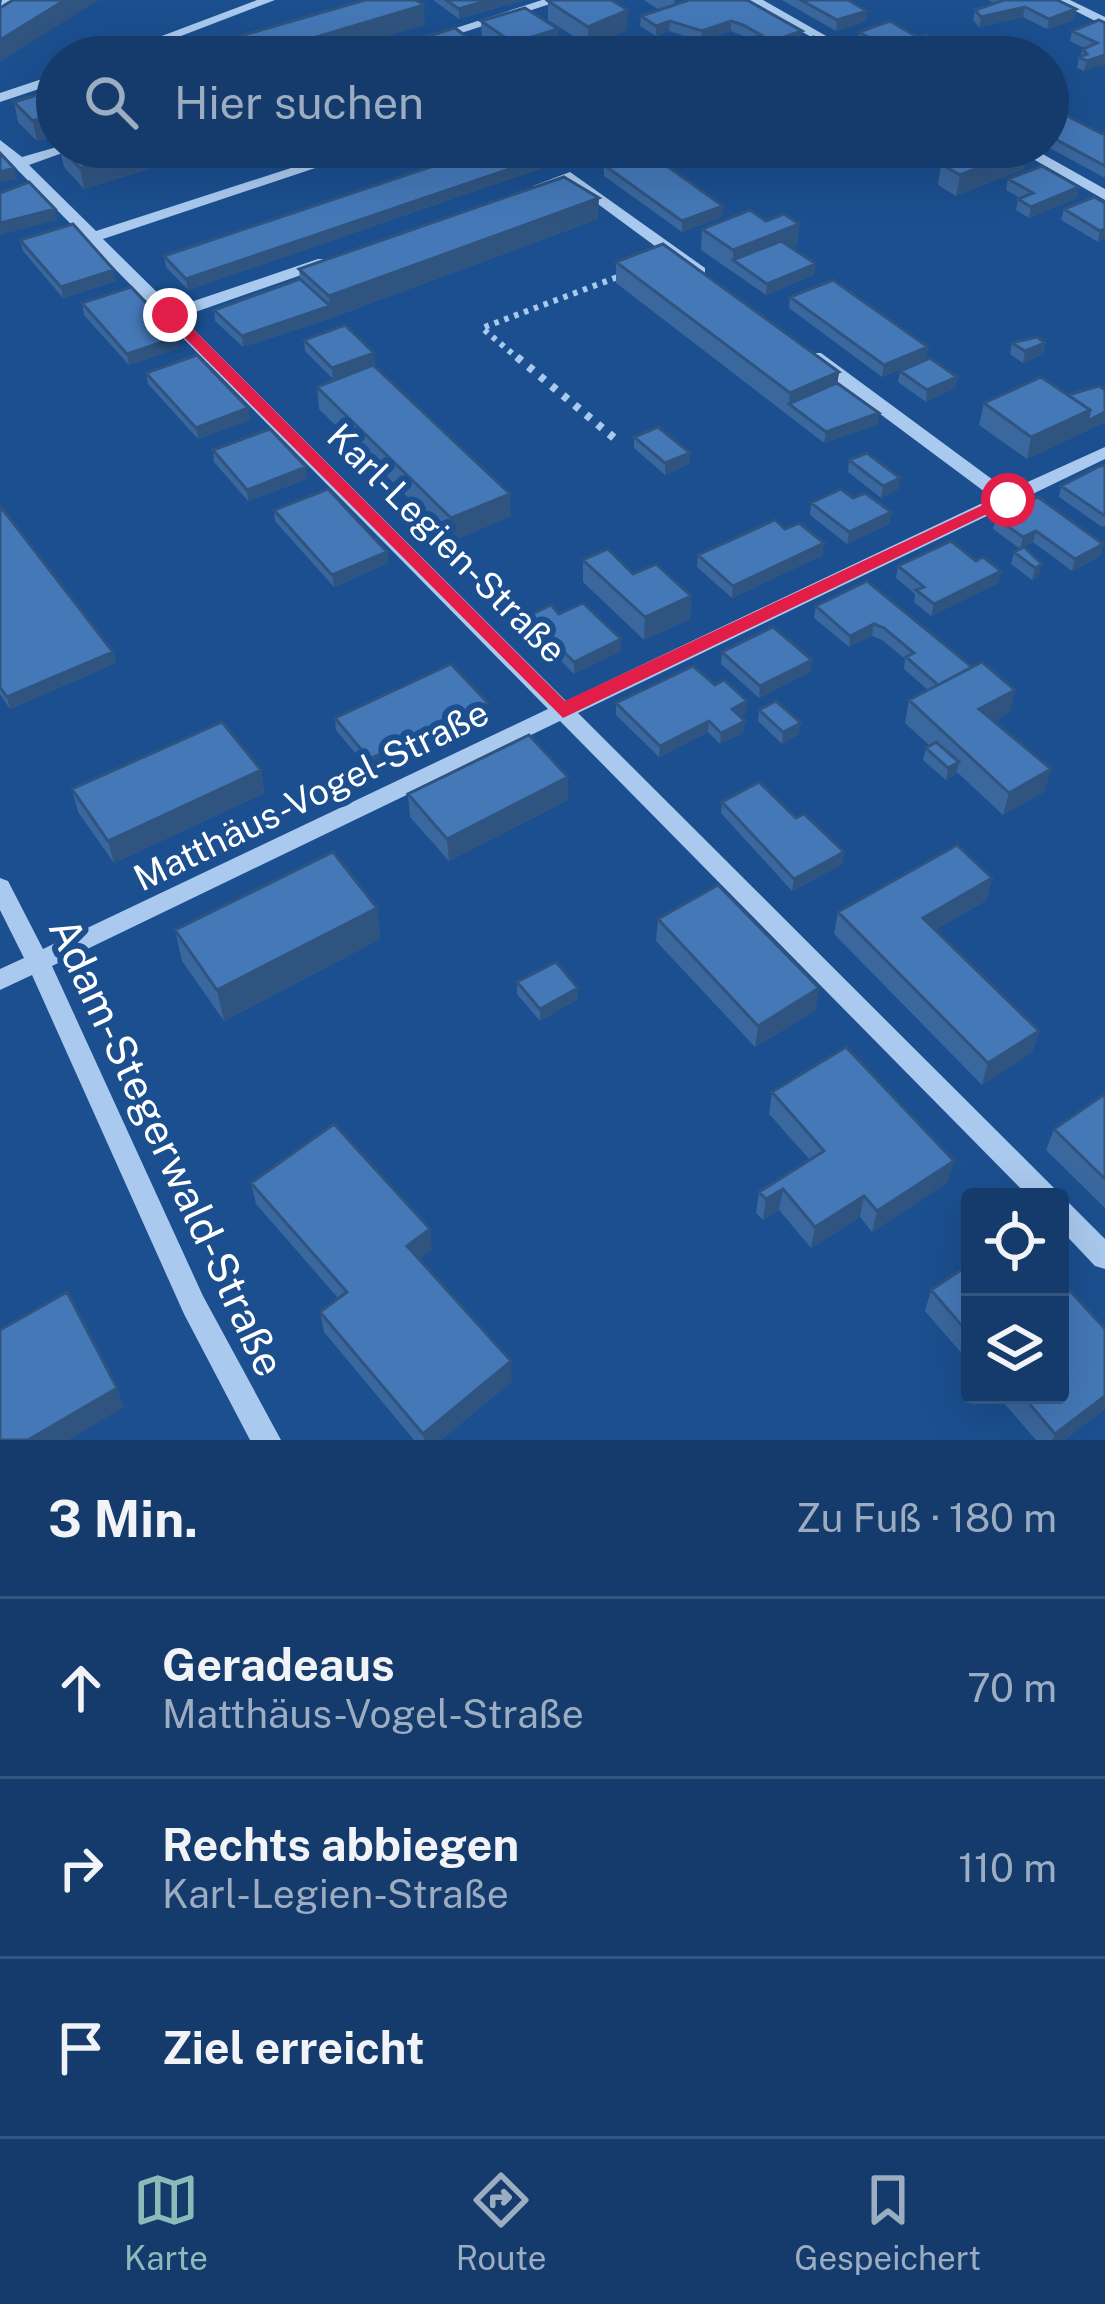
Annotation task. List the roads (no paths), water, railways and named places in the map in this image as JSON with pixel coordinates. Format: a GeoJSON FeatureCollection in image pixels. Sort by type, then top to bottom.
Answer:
{"type":"FeatureCollection","features":[{"type":"Feature","properties":{"kind":"street"},"geometry":{"type":"LineString","coordinates":[[0,7],[11,0]]}},
{"type":"Feature","properties":{"kind":"street"},"geometry":{"type":"LineString","coordinates":[[170,36],[268,0]]}},
{"type":"Feature","properties":{"kind":"street"},"geometry":{"type":"LineString","coordinates":[[437,36],[556,0]]}},
{"type":"Feature","properties":{"kind":"street"},"geometry":{"type":"LineString","coordinates":[[753,0],[818,36]]}},
{"type":"Feature","properties":{"kind":"street"},"geometry":{"type":"LineString","coordinates":[[1060,0],[1105,22]]}},
{"type":"Feature","properties":{"kind":"street"},"geometry":{"type":"LineString","coordinates":[[0,98],[36,85]]}},
{"type":"Feature","properties":{"kind":"street","name":"Karl-Legien-Straße"},"geometry":{"type":"LineString","coordinates":[[0,144],[1037,1188]]}},
{"type":"Feature","properties":{"kind":"street"},"geometry":{"type":"LineString","coordinates":[[19,163],[36,158]]}},
{"type":"Feature","properties":{"kind":"street"},"geometry":{"type":"LineString","coordinates":[[94,237],[306,168]]}},
{"type":"Feature","properties":{"kind":"street"},"geometry":{"type":"LineString","coordinates":[[1057,168],[1105,194]]}},
{"type":"Feature","properties":{"kind":"street"},"geometry":{"type":"LineString","coordinates":[[526,191],[570,176],[714,281]]}},
{"type":"Feature","properties":{"kind":"street"},"geometry":{"type":"LineString","coordinates":[[170,315],[348,253]]}},
{"type":"Feature","properties":{"kind":"street"},"geometry":{"type":"LineString","coordinates":[[806,350],[1008,500]]}},
{"type":"Feature","properties":{"kind":"street","name":"Matthäus-Vogel-Straße"},"geometry":{"type":"LineString","coordinates":[[0,980],[1104,454]]}},
{"type":"Feature","properties":{"kind":"street","name":"Adam-Stegerwald-Straße"},"geometry":{"type":"LineString","coordinates":[[0,887],[39,961],[217,1357],[266,1440]]}},
{"type":"Feature","properties":{"kind":"street"},"geometry":{"type":"LineString","coordinates":[[1069,1220],[1105,1257]]}}]}
